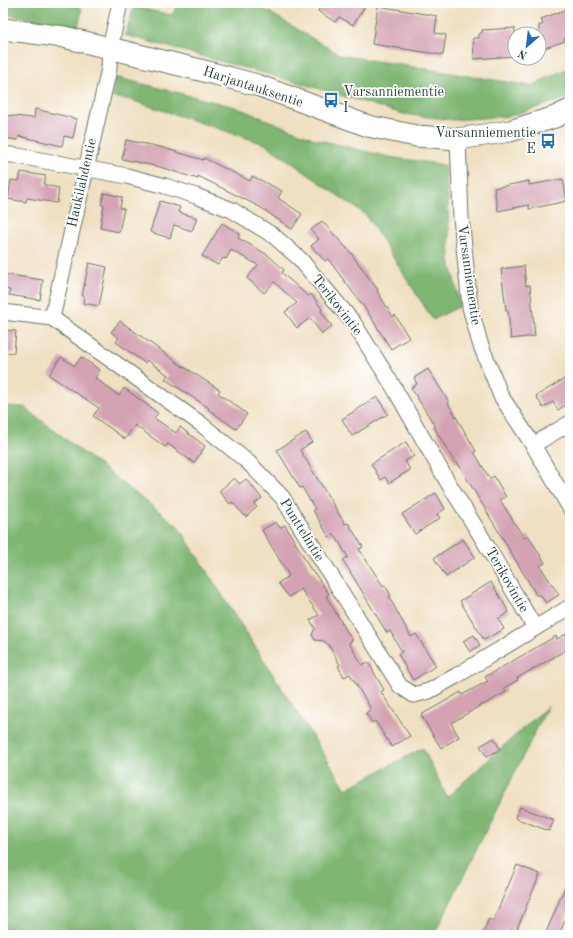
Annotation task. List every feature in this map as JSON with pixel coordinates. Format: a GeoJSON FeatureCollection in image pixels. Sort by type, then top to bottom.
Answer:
{"type":"FeatureCollection","features":[{"type":"Feature","properties":{"kind":"street","name":"Haukilahdentie"},"geometry":{"type":"LineString","coordinates":[[52,318],[109,69],[110,48],[120,3]]}},
{"type":"Feature","properties":{"kind":"street","name":"Harjantauksentie"},"geometry":{"type":"LineString","coordinates":[[3,29],[64,37],[257,85],[368,126],[416,136],[458,139],[510,131],[555,117],[570,110]]}},
{"type":"Feature","properties":{"kind":"street","name":"Varsanniementie"},"geometry":{"type":"LineString","coordinates":[[458,139],[460,217],[470,307],[480,343],[502,396],[570,508]]}},
{"type":"Feature","properties":{"kind":"street","name":"Terikovintie"},"geometry":{"type":"LineString","coordinates":[[3,155],[12,155],[86,167],[165,186],[196,196],[232,210],[274,236],[300,259],[345,311],[361,334],[393,386],[447,481],[482,536],[535,628]]}},
{"type":"Feature","properties":{"kind":"street","name":"Punttelintie"},"geometry":{"type":"LineString","coordinates":[[3,312],[52,318],[201,424],[249,463],[282,497],[400,686],[414,695],[429,691],[456,676],[570,607]]}},
{"type":"Feature","properties":{"kind":"street"},"geometry":{"type":"LineString","coordinates":[[533,446],[570,423]]}},
{"type":"Feature","properties":{"kind":"green space"},"geometry":{"type":"Polygon","coordinates":[[[3,3],[78,3],[82,11],[78,26],[3,14],[3,3]]]}},
{"type":"Feature","properties":{"kind":"green space"},"geometry":{"type":"Polygon","coordinates":[[[179,3],[254,3],[340,55],[531,86],[570,67],[570,97],[510,116],[453,120],[403,114],[300,83],[125,35],[134,7],[172,15],[179,3]]]}},
{"type":"Feature","properties":{"kind":"green space"},"geometry":{"type":"Polygon","coordinates":[[[115,77],[235,107],[315,139],[389,157],[445,165],[450,260],[460,306],[433,320],[366,215],[265,144],[131,100],[112,97],[115,77]]]}},
{"type":"Feature","properties":{"kind":"green space"},"geometry":{"type":"Polygon","coordinates":[[[3,406],[24,407],[178,526],[346,789],[423,748],[447,797],[548,706],[434,935],[3,935],[3,406]]]}},
{"type":"Feature","properties":{"kind":"building"},"geometry":{"type":"Polygon","coordinates":[[[323,3],[367,3],[353,25],[339,17],[335,22],[318,11],[323,3]]]}},
{"type":"Feature","properties":{"kind":"building"},"geometry":{"type":"Polygon","coordinates":[[[378,6],[437,16],[435,33],[446,35],[443,55],[372,44],[378,6]]]}},
{"type":"Feature","properties":{"kind":"building"},"geometry":{"type":"Polygon","coordinates":[[[570,8],[570,35],[564,39],[565,41],[547,47],[547,26],[539,26],[543,25],[541,19],[570,8]]]}},
{"type":"Feature","properties":{"kind":"building"},"geometry":{"type":"Polygon","coordinates":[[[507,28],[507,57],[474,59],[473,38],[479,38],[479,34],[482,33],[482,30],[507,28]]]}},
{"type":"Feature","properties":{"kind":"building"},"geometry":{"type":"Polygon","coordinates":[[[35,109],[77,119],[73,138],[64,136],[62,146],[19,136],[18,140],[3,138],[3,115],[34,118],[35,109]]]}},
{"type":"Feature","properties":{"kind":"building"},"geometry":{"type":"Polygon","coordinates":[[[126,140],[160,147],[203,160],[204,158],[250,181],[252,176],[282,191],[278,198],[302,214],[292,229],[260,207],[198,176],[198,179],[160,167],[122,159],[126,140]]]}},
{"type":"Feature","properties":{"kind":"building"},"geometry":{"type":"Polygon","coordinates":[[[21,172],[46,176],[44,185],[59,188],[57,203],[27,198],[26,202],[8,199],[11,180],[19,181],[21,172]]]}},
{"type":"Feature","properties":{"kind":"building"},"geometry":{"type":"Polygon","coordinates":[[[563,179],[567,201],[529,209],[529,205],[498,211],[494,188],[529,181],[529,185],[563,179]]]}},
{"type":"Feature","properties":{"kind":"building"},"geometry":{"type":"Polygon","coordinates":[[[104,193],[122,197],[120,208],[124,209],[119,232],[100,228],[104,205],[101,205],[104,193]]]}},
{"type":"Feature","properties":{"kind":"building"},"geometry":{"type":"Polygon","coordinates":[[[160,201],[180,207],[178,212],[197,218],[192,231],[174,225],[170,238],[150,232],[160,201]]]}},
{"type":"Feature","properties":{"kind":"building"},"geometry":{"type":"Polygon","coordinates":[[[322,221],[350,252],[378,290],[377,291],[393,317],[395,315],[409,338],[391,349],[367,311],[328,259],[325,261],[311,246],[319,239],[311,230],[322,221]]]}},
{"type":"Feature","properties":{"kind":"building"},"geometry":{"type":"Polygon","coordinates":[[[222,223],[240,234],[238,238],[268,255],[284,270],[282,273],[308,296],[311,294],[332,326],[322,334],[310,318],[297,328],[285,312],[297,303],[274,282],[264,293],[247,278],[258,265],[231,250],[226,259],[223,258],[218,265],[202,256],[222,223]]]}},
{"type":"Feature","properties":{"kind":"building"},"geometry":{"type":"Polygon","coordinates":[[[89,263],[107,267],[99,306],[83,303],[84,296],[82,296],[89,263]]]}},
{"type":"Feature","properties":{"kind":"building"},"geometry":{"type":"Polygon","coordinates":[[[524,266],[526,286],[530,285],[535,336],[511,339],[501,269],[524,266]]]}},
{"type":"Feature","properties":{"kind":"building"},"geometry":{"type":"Polygon","coordinates":[[[3,274],[43,280],[40,300],[9,295],[10,290],[3,289],[3,274]]]}},
{"type":"Feature","properties":{"kind":"building"},"geometry":{"type":"Polygon","coordinates":[[[120,321],[178,363],[220,390],[218,393],[247,414],[236,429],[208,409],[209,408],[165,379],[168,375],[147,360],[145,363],[116,342],[119,338],[111,332],[120,321]]]}},
{"type":"Feature","properties":{"kind":"building"},"geometry":{"type":"Polygon","coordinates":[[[3,330],[16,331],[14,353],[3,352],[3,330]]]}},
{"type":"Feature","properties":{"kind":"building"},"geometry":{"type":"Polygon","coordinates":[[[61,357],[75,366],[81,357],[100,370],[95,378],[119,396],[124,388],[158,413],[154,418],[176,433],[180,427],[205,446],[194,463],[168,444],[165,447],[135,425],[125,439],[93,416],[99,408],[49,375],[61,357]]]}},
{"type":"Feature","properties":{"kind":"building"},"geometry":{"type":"Polygon","coordinates":[[[428,369],[449,402],[448,403],[476,451],[474,452],[490,479],[494,476],[506,497],[500,500],[524,538],[528,535],[545,563],[540,566],[559,595],[546,603],[540,594],[537,596],[457,462],[455,463],[434,427],[435,426],[411,388],[417,384],[414,378],[428,369]]]}},
{"type":"Feature","properties":{"kind":"building"},"geometry":{"type":"Polygon","coordinates":[[[564,379],[570,388],[570,402],[558,410],[553,402],[543,408],[536,396],[564,379]]]}},
{"type":"Feature","properties":{"kind":"building"},"geometry":{"type":"Polygon","coordinates":[[[377,397],[388,414],[352,436],[342,419],[377,397]]]}},
{"type":"Feature","properties":{"kind":"building"},"geometry":{"type":"Polygon","coordinates":[[[306,432],[312,442],[300,450],[345,524],[348,523],[363,547],[359,549],[383,586],[385,585],[391,596],[389,597],[411,637],[416,634],[436,666],[413,680],[398,654],[402,652],[390,631],[387,633],[343,560],[348,557],[334,534],[329,537],[313,510],[315,509],[302,487],[300,488],[277,450],[306,432]]]}},
{"type":"Feature","properties":{"kind":"building"},"geometry":{"type":"Polygon","coordinates":[[[406,442],[414,456],[405,461],[410,470],[389,483],[385,477],[381,480],[371,464],[406,442]]]}},
{"type":"Feature","properties":{"kind":"building"},"geometry":{"type":"Polygon","coordinates":[[[234,478],[240,484],[246,479],[262,498],[254,504],[257,507],[246,517],[232,502],[230,504],[219,491],[234,478]]]}},
{"type":"Feature","properties":{"kind":"building"},"geometry":{"type":"Polygon","coordinates":[[[436,493],[445,509],[437,514],[440,518],[415,534],[402,514],[436,493]]]}},
{"type":"Feature","properties":{"kind":"building"},"geometry":{"type":"Polygon","coordinates":[[[276,522],[280,528],[285,525],[312,572],[313,571],[329,594],[326,596],[352,640],[349,643],[362,665],[368,662],[384,690],[381,692],[410,736],[392,747],[375,721],[372,723],[366,713],[371,709],[350,674],[344,677],[338,666],[340,665],[328,644],[324,641],[315,640],[312,635],[315,628],[310,620],[319,615],[301,589],[289,597],[278,583],[289,576],[262,530],[276,522]]]}},
{"type":"Feature","properties":{"kind":"building"},"geometry":{"type":"Polygon","coordinates":[[[463,539],[475,557],[446,577],[434,558],[463,539]]]}},
{"type":"Feature","properties":{"kind":"building"},"geometry":{"type":"Polygon","coordinates":[[[491,582],[509,612],[498,619],[504,629],[484,640],[460,601],[491,582]]]}},
{"type":"Feature","properties":{"kind":"building"},"geometry":{"type":"Polygon","coordinates":[[[570,632],[570,648],[517,678],[518,680],[504,688],[506,692],[451,723],[459,737],[441,748],[421,715],[461,692],[462,695],[488,681],[485,677],[556,636],[557,639],[570,632]]]}},
{"type":"Feature","properties":{"kind":"building"},"geometry":{"type":"Polygon","coordinates":[[[474,635],[480,645],[470,652],[463,641],[474,635]]]}},
{"type":"Feature","properties":{"kind":"building"},"geometry":{"type":"Polygon","coordinates":[[[494,738],[500,749],[487,757],[480,746],[494,738]]]}},
{"type":"Feature","properties":{"kind":"building"},"geometry":{"type":"Polygon","coordinates":[[[520,807],[554,820],[549,831],[515,818],[520,807]]]}},
{"type":"Feature","properties":{"kind":"building"},"geometry":{"type":"Polygon","coordinates":[[[517,865],[540,874],[516,931],[512,929],[509,935],[482,935],[489,919],[493,921],[517,865]]]}},
{"type":"Feature","properties":{"kind":"building"},"geometry":{"type":"Polygon","coordinates":[[[570,875],[570,908],[559,935],[545,935],[570,875]]]}},
{"type":"Feature","properties":{"kind":"place","name":"Varsanniementie I"},"geometry":{"type":"Point","coordinates":[331,100]}},
{"type":"Feature","properties":{"kind":"place","name":"Varsanniementie E"},"geometry":{"type":"Point","coordinates":[548,141]}}]}
